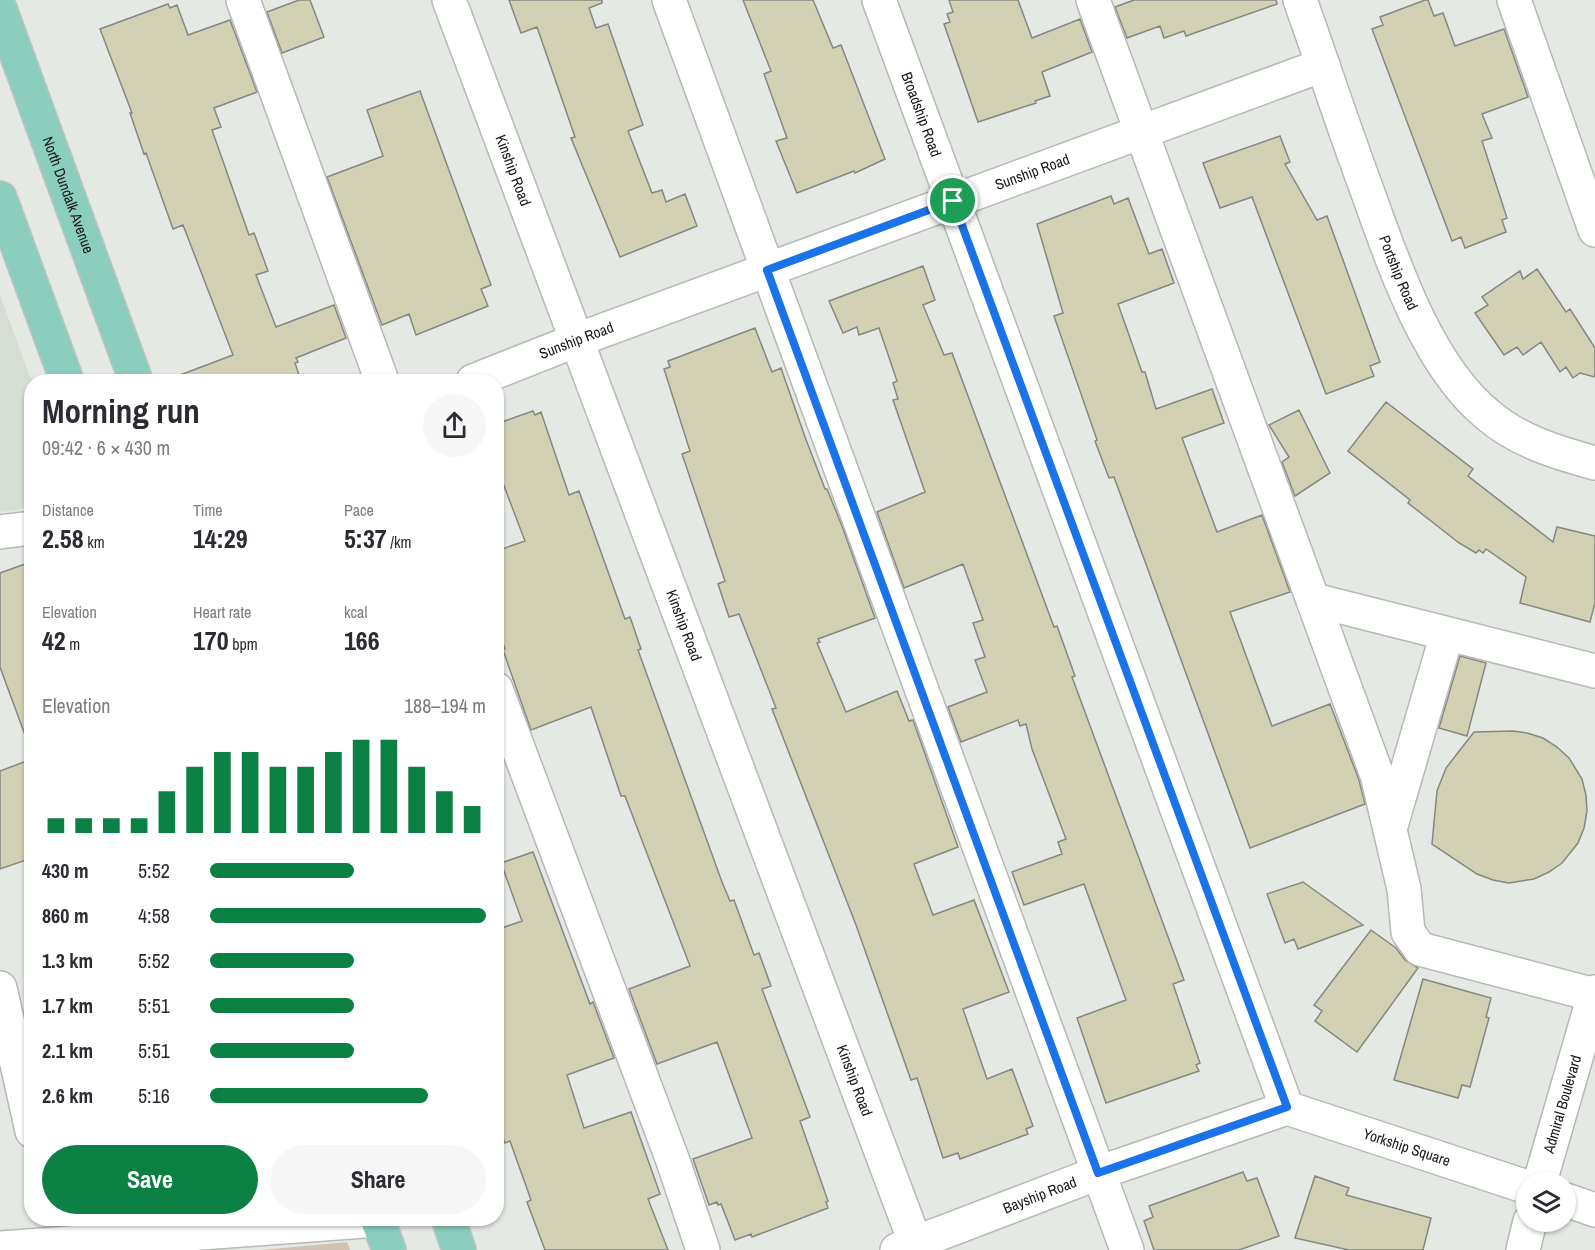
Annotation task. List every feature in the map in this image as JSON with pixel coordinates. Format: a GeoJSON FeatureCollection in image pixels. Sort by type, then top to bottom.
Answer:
{"type":"FeatureCollection","features":[{"type":"Feature","properties":{"kind":"main road","name":"North Dundalk Avenue"},"geometry":{"type":"LineString","coordinates":[[0,9],[133,374]]}},
{"type":"Feature","properties":{"kind":"main road"},"geometry":{"type":"LineString","coordinates":[[0,198],[64,374]]}},
{"type":"Feature","properties":{"kind":"main road"},"geometry":{"type":"LineString","coordinates":[[451,1226],[459,1250]]}},
{"type":"Feature","properties":{"kind":"street"},"geometry":{"type":"LineString","coordinates":[[243,0],[379,374]]}},
{"type":"Feature","properties":{"kind":"street","name":"Kinship Road"},"geometry":{"type":"LineString","coordinates":[[449,0],[577,340],[910,1248]]}},
{"type":"Feature","properties":{"kind":"street"},"geometry":{"type":"LineString","coordinates":[[669,0],[1127,1250]]}},
{"type":"Feature","properties":{"kind":"street","name":"Broadship Road"},"geometry":{"type":"LineString","coordinates":[[879,0],[1287,1107]]}},
{"type":"Feature","properties":{"kind":"street"},"geometry":{"type":"LineString","coordinates":[[1093,0],[1377,775],[1404,889],[1408,932],[1420,949],[1595,994]]}},
{"type":"Feature","properties":{"kind":"street","name":"Portship Road"},"geometry":{"type":"LineString","coordinates":[[1300,0],[1395,268],[1441,359],[1468,398],[1489,417],[1552,452],[1595,463]]}},
{"type":"Feature","properties":{"kind":"street"},"geometry":{"type":"LineString","coordinates":[[1515,0],[1595,230]]}},
{"type":"Feature","properties":{"kind":"street","name":"Sunship Road"},"geometry":{"type":"LineString","coordinates":[[491,374],[577,340],[1323,65]]}},
{"type":"Feature","properties":{"kind":"street"},"geometry":{"type":"LineString","coordinates":[[0,532],[24,529]]}},
{"type":"Feature","properties":{"kind":"street"},"geometry":{"type":"LineString","coordinates":[[1314,600],[1595,671]]}},
{"type":"Feature","properties":{"kind":"street"},"geometry":{"type":"LineString","coordinates":[[1389,831],[1447,634]]}},
{"type":"Feature","properties":{"kind":"street"},"geometry":{"type":"LineString","coordinates":[[504,710],[673,1161],[704,1250]]}},
{"type":"Feature","properties":{"kind":"street"},"geometry":{"type":"LineString","coordinates":[[0,988],[24,1095]]}},
{"type":"Feature","properties":{"kind":"street","name":"Admiral Boulevard"},"geometry":{"type":"LineString","coordinates":[[1543,1172],[1595,994]]}},
{"type":"Feature","properties":{"kind":"street","name":"Bayship Road"},"geometry":{"type":"LineString","coordinates":[[910,1248],[1098,1173],[1287,1107]]}},
{"type":"Feature","properties":{"kind":"street","name":"Yorkship Square"},"geometry":{"type":"LineString","coordinates":[[1287,1107],[1516,1183]]}},
{"type":"Feature","properties":{"kind":"street"},"geometry":{"type":"LineString","coordinates":[[1576,1203],[1595,1210]]}},
{"type":"Feature","properties":{"kind":"street"},"geometry":{"type":"LineString","coordinates":[[0,1248],[54,1231],[381,1229]]}},
{"type":"Feature","properties":{"kind":"street"},"geometry":{"type":"LineString","coordinates":[[1523,1250],[1527,1232]]}},
{"type":"Feature","properties":{"kind":"shaded area"},"geometry":{"type":"Polygon","coordinates":[[[0,295],[29,374],[24,374],[24,508],[0,512],[0,295]]]}},
{"type":"Feature","properties":{"kind":"shaded area"},"geometry":{"type":"Polygon","coordinates":[[[347,1242],[350,1250],[262,1250],[347,1242]]]}},
{"type":"Feature","properties":{"kind":"building"},"geometry":{"type":"Polygon","coordinates":[[[299,0],[310,0],[324,37],[282,53],[267,12],[299,0]]]}},
{"type":"Feature","properties":{"kind":"building"},"geometry":{"type":"Polygon","coordinates":[[[509,0],[602,0],[602,3],[589,8],[596,28],[608,24],[643,125],[628,131],[652,193],[662,190],[666,202],[685,194],[697,226],[620,257],[571,138],[575,137],[537,27],[521,33],[509,0]]]}},
{"type":"Feature","properties":{"kind":"building"},"geometry":{"type":"Polygon","coordinates":[[[743,0],[813,0],[833,48],[841,45],[885,159],[855,173],[854,171],[797,193],[776,141],[787,138],[764,74],[771,71],[743,0]]]}},
{"type":"Feature","properties":{"kind":"building"},"geometry":{"type":"Polygon","coordinates":[[[949,0],[1018,0],[1032,38],[1080,19],[1092,52],[1042,72],[1050,96],[1035,101],[1036,103],[978,122],[944,24],[950,22],[947,14],[953,12],[949,0]]]}},
{"type":"Feature","properties":{"kind":"building"},"geometry":{"type":"Polygon","coordinates":[[[1134,0],[1276,0],[1277,4],[1186,36],[1184,31],[1164,38],[1160,26],[1127,38],[1115,7],[1134,0]]]}},
{"type":"Feature","properties":{"kind":"building"},"geometry":{"type":"Polygon","coordinates":[[[1428,0],[1434,16],[1443,13],[1455,46],[1504,29],[1528,97],[1482,114],[1492,138],[1482,141],[1507,218],[1502,220],[1506,232],[1465,248],[1461,237],[1452,241],[1372,29],[1383,25],[1380,17],[1428,0]]]}},
{"type":"Feature","properties":{"kind":"building"},"geometry":{"type":"Polygon","coordinates":[[[168,4],[170,8],[177,5],[188,35],[230,20],[257,92],[214,108],[221,127],[212,130],[249,235],[254,233],[268,271],[256,275],[276,327],[334,305],[346,338],[296,358],[298,362],[295,363],[299,374],[183,374],[233,355],[183,225],[173,229],[100,29],[168,4]]]}},
{"type":"Feature","properties":{"kind":"building"},"geometry":{"type":"Polygon","coordinates":[[[420,91],[491,285],[481,289],[488,306],[416,335],[409,314],[382,325],[327,177],[383,156],[367,110],[420,91]]]}},
{"type":"Feature","properties":{"kind":"building"},"geometry":{"type":"Polygon","coordinates":[[[1280,136],[1290,162],[1285,164],[1317,220],[1327,216],[1380,362],[1370,366],[1374,376],[1326,394],[1252,197],[1220,208],[1203,163],[1280,136]]]}},
{"type":"Feature","properties":{"kind":"building"},"geometry":{"type":"Polygon","coordinates":[[[1111,196],[1114,204],[1128,198],[1149,254],[1162,249],[1174,283],[1118,304],[1142,372],[1145,372],[1156,409],[1212,389],[1224,423],[1182,438],[1217,532],[1262,515],[1290,592],[1230,612],[1272,726],[1330,704],[1359,780],[1365,804],[1250,848],[1114,477],[1109,478],[1095,441],[1097,440],[1054,316],[1063,313],[1037,224],[1111,196]]]}},
{"type":"Feature","properties":{"kind":"building"},"geometry":{"type":"Polygon","coordinates":[[[923,266],[935,300],[923,305],[944,355],[952,353],[1054,627],[1057,626],[1075,676],[1072,677],[1184,980],[1173,984],[1200,1063],[1196,1065],[1199,1071],[1106,1103],[1077,1018],[1126,1000],[1084,884],[1024,905],[1012,872],[1062,854],[1058,842],[1066,839],[1032,749],[1026,724],[1020,726],[1018,720],[961,742],[948,707],[987,692],[975,660],[985,657],[973,623],[983,620],[963,564],[904,588],[877,512],[925,492],[893,400],[898,399],[893,383],[897,381],[879,328],[859,335],[857,327],[843,333],[829,301],[923,266]]]}},
{"type":"Feature","properties":{"kind":"building"},"geometry":{"type":"Polygon","coordinates":[[[1537,269],[1566,312],[1570,309],[1595,348],[1595,377],[1580,373],[1573,378],[1566,367],[1560,372],[1541,342],[1523,355],[1517,347],[1504,355],[1475,313],[1488,305],[1482,297],[1520,271],[1523,279],[1537,269]]]}},
{"type":"Feature","properties":{"kind":"building"},"geometry":{"type":"Polygon","coordinates":[[[755,328],[772,372],[781,368],[805,437],[842,526],[875,618],[818,639],[820,642],[817,643],[846,712],[897,691],[909,721],[913,720],[958,847],[914,864],[933,915],[974,900],[1009,992],[963,1009],[987,1079],[1012,1069],[1033,1126],[1026,1129],[1028,1134],[960,1159],[958,1153],[943,1158],[917,1078],[911,1080],[856,925],[772,709],[776,708],[739,614],[729,617],[718,584],[725,581],[682,454],[690,451],[664,369],[670,367],[668,361],[755,328]]]}},
{"type":"Feature","properties":{"kind":"building"},"geometry":{"type":"Polygon","coordinates":[[[1386,402],[1473,469],[1468,476],[1553,542],[1557,527],[1595,536],[1595,603],[1590,622],[1520,603],[1526,577],[1486,549],[1483,553],[1479,550],[1476,553],[1459,543],[1408,503],[1410,500],[1348,451],[1386,402]]]}},
{"type":"Feature","properties":{"kind":"building"},"geometry":{"type":"Polygon","coordinates":[[[1299,410],[1330,473],[1295,496],[1282,462],[1289,457],[1269,425],[1299,410]]]}},
{"type":"Feature","properties":{"kind":"building"},"geometry":{"type":"Polygon","coordinates":[[[533,411],[535,415],[541,412],[569,495],[579,491],[625,619],[630,617],[641,649],[638,650],[722,882],[730,901],[734,900],[754,955],[759,953],[771,986],[762,989],[810,1117],[800,1121],[828,1201],[826,1202],[828,1208],[752,1237],[751,1234],[735,1240],[721,1204],[718,1205],[717,1202],[709,1205],[693,1159],[752,1138],[717,1042],[657,1064],[629,989],[690,966],[625,796],[621,796],[591,707],[531,730],[504,653],[504,548],[525,541],[504,486],[504,421],[533,411]]]}},
{"type":"Feature","properties":{"kind":"building"},"geometry":{"type":"Polygon","coordinates":[[[24,564],[24,732],[0,667],[0,573],[24,564]]]}},
{"type":"Feature","properties":{"kind":"building"},"geometry":{"type":"Polygon","coordinates":[[[1460,656],[1486,663],[1467,736],[1439,728],[1460,656]]]}},
{"type":"Feature","properties":{"kind":"building"},"geometry":{"type":"Polygon","coordinates":[[[1513,731],[1543,738],[1569,758],[1582,779],[1587,811],[1578,843],[1562,863],[1534,879],[1509,883],[1477,874],[1432,844],[1437,791],[1446,768],[1474,732],[1513,731]]]}},
{"type":"Feature","properties":{"kind":"building"},"geometry":{"type":"Polygon","coordinates":[[[24,762],[24,861],[0,869],[0,771],[24,762]]]}},
{"type":"Feature","properties":{"kind":"building"},"geometry":{"type":"Polygon","coordinates":[[[533,852],[590,1004],[593,1002],[614,1058],[567,1075],[584,1128],[631,1112],[660,1194],[648,1199],[668,1250],[545,1250],[527,1202],[531,1200],[510,1141],[505,1143],[504,1140],[504,927],[522,921],[504,871],[504,862],[533,852]]]}},
{"type":"Feature","properties":{"kind":"building"},"geometry":{"type":"Polygon","coordinates":[[[1303,882],[1363,925],[1298,949],[1294,939],[1285,943],[1267,894],[1303,882]]]}},
{"type":"Feature","properties":{"kind":"building"},"geometry":{"type":"Polygon","coordinates":[[[1371,930],[1396,948],[1405,960],[1418,968],[1357,1052],[1315,1021],[1322,1011],[1314,1005],[1371,930]]]}},
{"type":"Feature","properties":{"kind":"building"},"geometry":{"type":"Polygon","coordinates":[[[1423,979],[1491,998],[1486,1017],[1489,1018],[1470,1087],[1462,1085],[1458,1098],[1394,1080],[1423,979]]]}},
{"type":"Feature","properties":{"kind":"building"},"geometry":{"type":"Polygon","coordinates":[[[1243,1172],[1247,1181],[1257,1178],[1279,1236],[1239,1250],[1154,1250],[1144,1221],[1153,1217],[1149,1206],[1243,1172]]]}},
{"type":"Feature","properties":{"kind":"building"},"geometry":{"type":"Polygon","coordinates":[[[1315,1176],[1349,1188],[1346,1195],[1431,1218],[1423,1250],[1349,1250],[1295,1238],[1315,1176]]]}},
{"type":"Feature","properties":{"kind":"route"},"geometry":{"type":"LineString","coordinates":[[953,201],[1287,1107],[1098,1173],[767,270],[953,201]]}}]}
